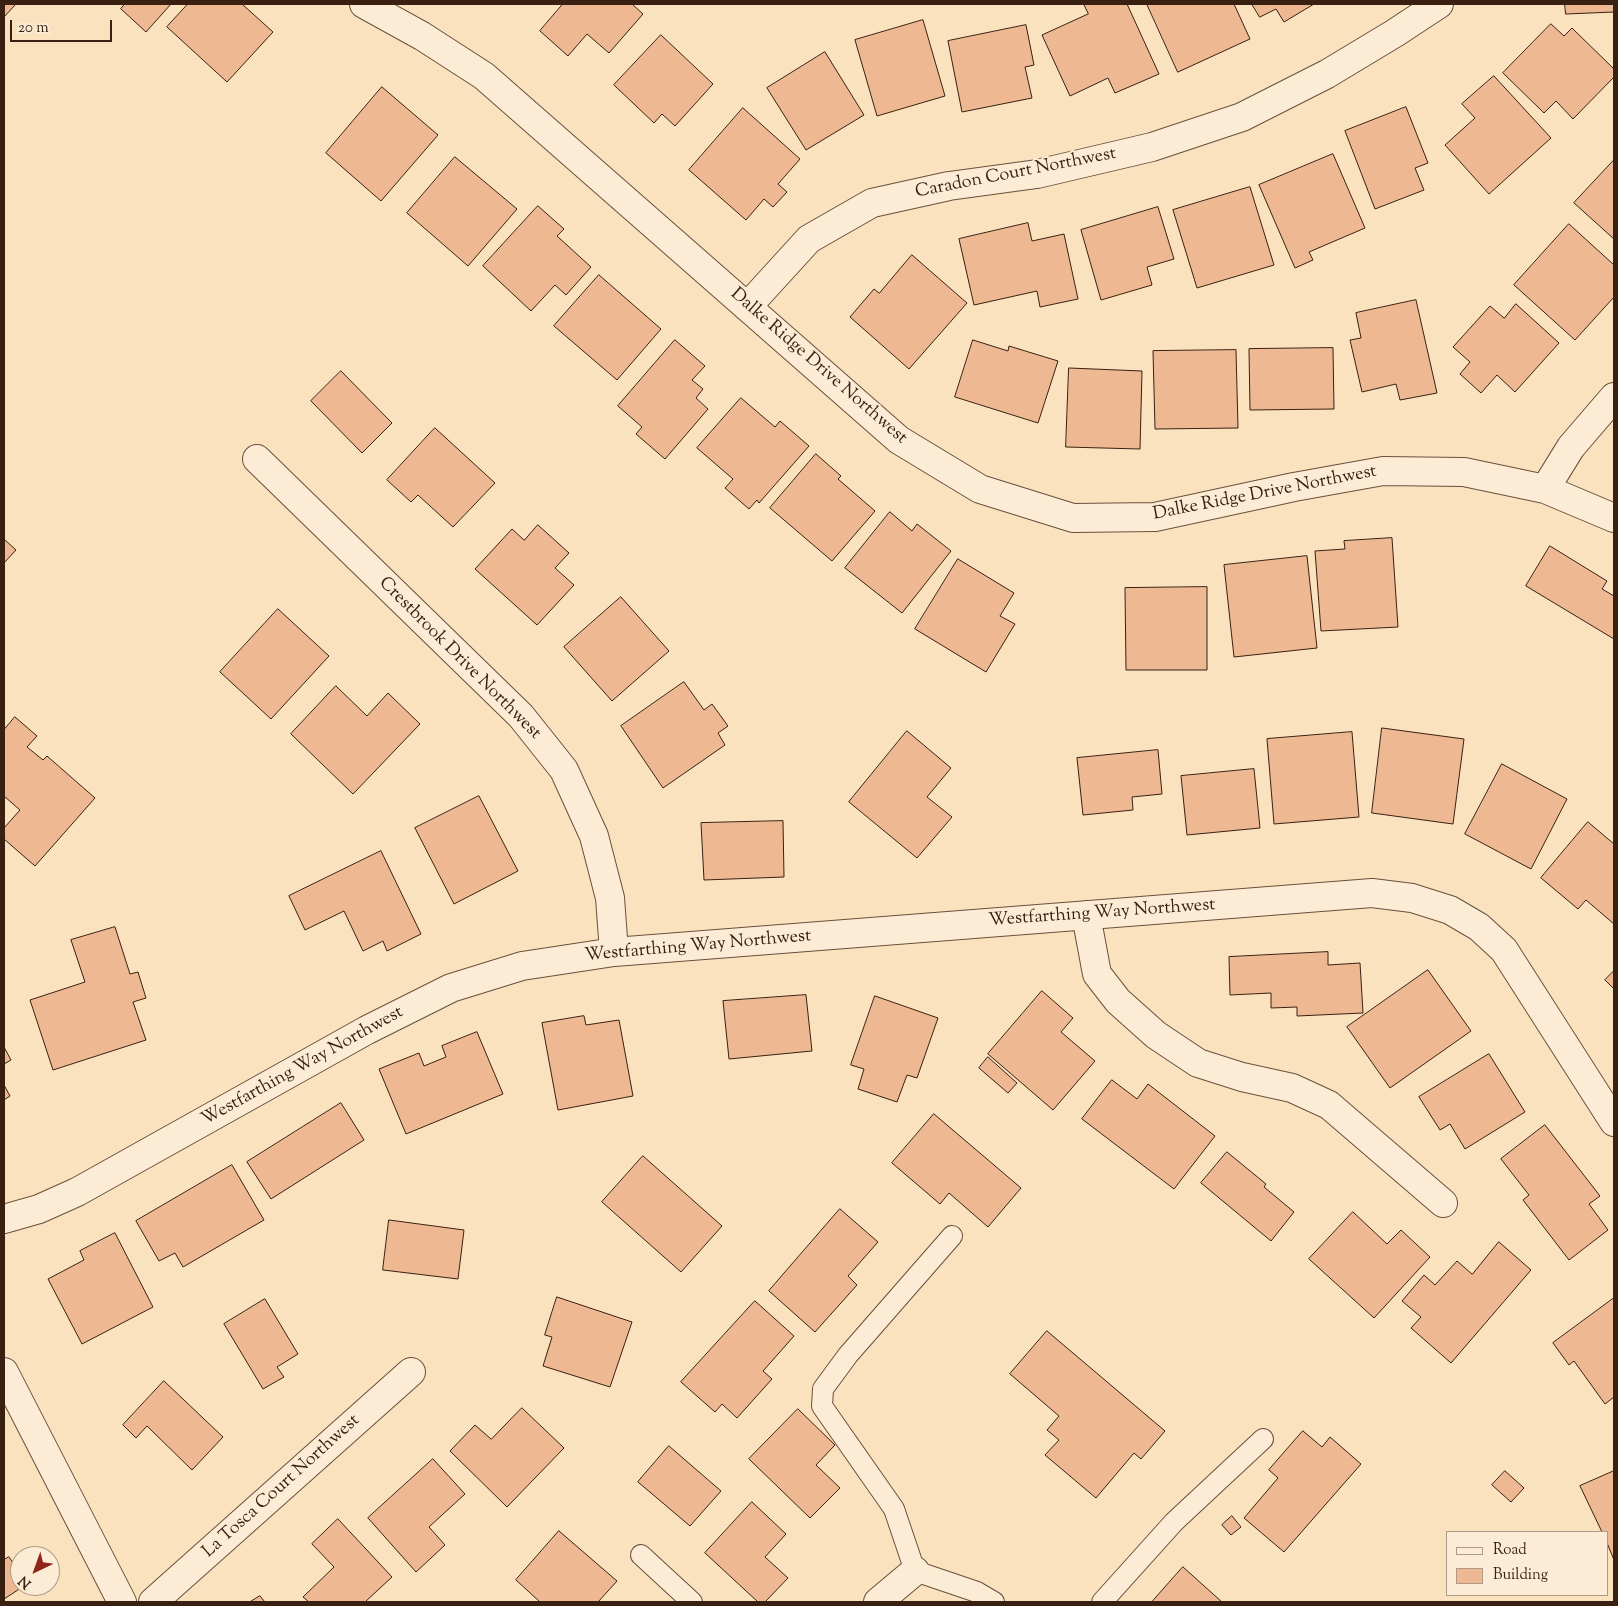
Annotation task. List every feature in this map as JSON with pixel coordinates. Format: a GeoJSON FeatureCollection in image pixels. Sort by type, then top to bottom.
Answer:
{"type":"FeatureCollection","features":[{"type":"Feature","properties":{"kind":"street","name":"Dalke Ridge Drive Northwest"},"geometry":{"type":"LineString","coordinates":[[364,4],[422,36],[484,76],[899,440],[980,489],[1073,518],[1155,517],[1294,487],[1383,471],[1464,472],[1545,489],[1614,518]]}},
{"type":"Feature","properties":{"kind":"street","name":"Caradon Court Northwest"},"geometry":{"type":"LineString","coordinates":[[748,307],[809,239],[872,203],[949,186],[1037,174],[1152,147],[1242,117],[1327,74],[1439,4]]}},
{"type":"Feature","properties":{"kind":"street"},"geometry":{"type":"LineString","coordinates":[[1545,489],[1570,447],[1614,397]]}},
{"type":"Feature","properties":{"kind":"street","name":"Crestbrook Drive Northwest"},"geometry":{"type":"LineString","coordinates":[[257,459],[521,716],[564,770],[594,836],[610,898],[614,952]]}},
{"type":"Feature","properties":{"kind":"street","name":"Westfarthing Way Northwest"},"geometry":{"type":"LineString","coordinates":[[4,1219],[39,1209],[77,1192],[367,1030],[451,988],[522,966],[614,952],[1372,893],[1412,898],[1450,910],[1479,927],[1504,950],[1614,1122]]}},
{"type":"Feature","properties":{"kind":"street"},"geometry":{"type":"LineString","coordinates":[[1086,915],[1097,974],[1118,1001],[1156,1035],[1198,1063],[1242,1077],[1292,1088],[1329,1105],[1443,1203]]}},
{"type":"Feature","properties":{"kind":"street"},"geometry":{"type":"LineString","coordinates":[[4,1372],[122,1602]]}},
{"type":"Feature","properties":{"kind":"street","name":"La Tosca Court Northwest"},"geometry":{"type":"LineString","coordinates":[[153,1602],[411,1372]]}},
{"type":"Feature","properties":{"kind":"street"},"geometry":{"type":"LineString","coordinates":[[878,1602],[915,1571]]}},
{"type":"Feature","properties":{"kind":"lane"},"geometry":{"type":"LineString","coordinates":[[952,1236],[848,1355],[823,1389],[822,1406],[894,1510],[915,1571],[976,1592],[994,1602]]}},
{"type":"Feature","properties":{"kind":"lane"},"geometry":{"type":"LineString","coordinates":[[1102,1602],[1174,1522],[1263,1439]]}},
{"type":"Feature","properties":{"kind":"lane"},"geometry":{"type":"LineString","coordinates":[[641,1555],[692,1602]]}},
{"type":"Feature","properties":{"kind":"building"},"geometry":{"type":"Polygon","coordinates":[[[4,4],[16,4],[4,17],[4,4]]]}},
{"type":"Feature","properties":{"kind":"building"},"geometry":{"type":"Polygon","coordinates":[[[125,4],[171,4],[146,32],[121,9],[125,4]]]}},
{"type":"Feature","properties":{"kind":"building"},"geometry":{"type":"Polygon","coordinates":[[[188,4],[242,4],[273,32],[227,82],[167,27],[188,4]]]}},
{"type":"Feature","properties":{"kind":"building"},"geometry":{"type":"Polygon","coordinates":[[[563,4],[632,4],[643,14],[609,53],[587,34],[568,56],[540,31],[563,4]]]}},
{"type":"Feature","properties":{"kind":"building"},"geometry":{"type":"Polygon","coordinates":[[[1084,4],[1127,4],[1159,74],[1115,93],[1108,78],[1070,96],[1042,35],[1088,14],[1084,4]]]}},
{"type":"Feature","properties":{"kind":"building"},"geometry":{"type":"Polygon","coordinates":[[[1147,4],[1234,4],[1250,39],[1178,72],[1147,4]]]}},
{"type":"Feature","properties":{"kind":"building"},"geometry":{"type":"Polygon","coordinates":[[[1252,4],[1314,4],[1284,22],[1276,9],[1260,17],[1252,4]]]}},
{"type":"Feature","properties":{"kind":"building"},"geometry":{"type":"Polygon","coordinates":[[[1565,4],[1614,4],[1614,12],[1566,14],[1565,4]]]}},
{"type":"Feature","properties":{"kind":"building"},"geometry":{"type":"Polygon","coordinates":[[[923,20],[945,96],[877,116],[855,40],[923,20]]]}},
{"type":"Feature","properties":{"kind":"building"},"geometry":{"type":"Polygon","coordinates":[[[1551,24],[1564,36],[1572,28],[1614,69],[1614,77],[1573,119],[1556,101],[1544,113],[1503,73],[1551,24]]]}},
{"type":"Feature","properties":{"kind":"building"},"geometry":{"type":"Polygon","coordinates":[[[1026,25],[1034,65],[1025,67],[1032,98],[962,112],[948,41],[1026,25]]]}},
{"type":"Feature","properties":{"kind":"building"},"geometry":{"type":"Polygon","coordinates":[[[661,35],[713,84],[675,126],[662,114],[654,123],[614,85],[661,35]]]}},
{"type":"Feature","properties":{"kind":"building"},"geometry":{"type":"Polygon","coordinates":[[[825,52],[864,115],[806,150],[767,88],[825,52]]]}},
{"type":"Feature","properties":{"kind":"building"},"geometry":{"type":"Polygon","coordinates":[[[1494,76],[1551,138],[1489,194],[1445,145],[1475,118],[1462,104],[1494,76]]]}},
{"type":"Feature","properties":{"kind":"building"},"geometry":{"type":"Polygon","coordinates":[[[382,87],[438,135],[381,201],[326,153],[382,87]]]}},
{"type":"Feature","properties":{"kind":"building"},"geometry":{"type":"Polygon","coordinates":[[[1406,107],[1428,163],[1415,168],[1424,190],[1375,209],[1345,131],[1406,107]]]}},
{"type":"Feature","properties":{"kind":"building"},"geometry":{"type":"Polygon","coordinates":[[[743,108],[800,159],[778,184],[787,192],[773,207],[764,199],[746,220],[689,170],[743,108]]]}},
{"type":"Feature","properties":{"kind":"building"},"geometry":{"type":"Polygon","coordinates":[[[1333,154],[1365,228],[1309,252],[1313,260],[1295,268],[1259,185],[1333,154]]]}},
{"type":"Feature","properties":{"kind":"building"},"geometry":{"type":"Polygon","coordinates":[[[455,157],[517,209],[468,266],[407,213],[455,157]]]}},
{"type":"Feature","properties":{"kind":"building"},"geometry":{"type":"Polygon","coordinates":[[[1614,160],[1614,239],[1574,203],[1614,160]]]}},
{"type":"Feature","properties":{"kind":"building"},"geometry":{"type":"Polygon","coordinates":[[[1250,187],[1274,265],[1197,288],[1173,210],[1250,187]]]}},
{"type":"Feature","properties":{"kind":"building"},"geometry":{"type":"Polygon","coordinates":[[[538,206],[564,229],[557,236],[591,267],[566,295],[555,285],[531,311],[483,266],[538,206]]]}},
{"type":"Feature","properties":{"kind":"building"},"geometry":{"type":"Polygon","coordinates":[[[1158,207],[1174,259],[1147,267],[1152,285],[1101,300],[1081,230],[1158,207]]]}},
{"type":"Feature","properties":{"kind":"building"},"geometry":{"type":"Polygon","coordinates":[[[1028,223],[1032,241],[1064,234],[1078,299],[1040,307],[1037,291],[974,305],[959,239],[1028,223]]]}},
{"type":"Feature","properties":{"kind":"building"},"geometry":{"type":"Polygon","coordinates":[[[1569,224],[1614,265],[1614,297],[1575,340],[1514,285],[1569,224]]]}},
{"type":"Feature","properties":{"kind":"building"},"geometry":{"type":"Polygon","coordinates":[[[912,255],[967,303],[909,369],[850,317],[874,289],[879,293],[912,255]]]}},
{"type":"Feature","properties":{"kind":"building"},"geometry":{"type":"Polygon","coordinates":[[[599,275],[661,329],[617,380],[554,326],[599,275]]]}},
{"type":"Feature","properties":{"kind":"building"},"geometry":{"type":"Polygon","coordinates":[[[1416,300],[1437,393],[1400,400],[1396,384],[1362,392],[1350,340],[1361,338],[1356,313],[1416,300]]]}},
{"type":"Feature","properties":{"kind":"building"},"geometry":{"type":"Polygon","coordinates":[[[1516,304],[1559,343],[1515,392],[1497,375],[1481,393],[1460,374],[1470,362],[1453,347],[1490,306],[1504,318],[1516,304]]]}},
{"type":"Feature","properties":{"kind":"building"},"geometry":{"type":"Polygon","coordinates":[[[675,340],[705,366],[692,380],[703,389],[696,398],[708,409],[665,459],[636,434],[642,427],[618,406],[675,340]]]}},
{"type":"Feature","properties":{"kind":"building"},"geometry":{"type":"Polygon","coordinates":[[[973,340],[1008,351],[1009,346],[1058,361],[1038,423],[955,397],[973,340]]]}},
{"type":"Feature","properties":{"kind":"building"},"geometry":{"type":"Polygon","coordinates":[[[1333,348],[1334,409],[1250,410],[1249,349],[1333,348]]]}},
{"type":"Feature","properties":{"kind":"building"},"geometry":{"type":"Polygon","coordinates":[[[1236,350],[1238,428],[1155,429],[1153,351],[1236,350]]]}},
{"type":"Feature","properties":{"kind":"building"},"geometry":{"type":"Polygon","coordinates":[[[1069,368],[1142,371],[1140,449],[1066,447],[1069,368]]]}},
{"type":"Feature","properties":{"kind":"building"},"geometry":{"type":"Polygon","coordinates":[[[341,371],[392,423],[362,453],[311,401],[341,371]]]}},
{"type":"Feature","properties":{"kind":"building"},"geometry":{"type":"Polygon","coordinates":[[[741,398],[775,427],[780,421],[809,446],[759,503],[757,500],[749,509],[725,488],[733,479],[697,448],[741,398]]]}},
{"type":"Feature","properties":{"kind":"building"},"geometry":{"type":"Polygon","coordinates":[[[435,428],[495,483],[453,527],[418,495],[411,502],[387,480],[435,428]]]}},
{"type":"Feature","properties":{"kind":"building"},"geometry":{"type":"Polygon","coordinates":[[[816,454],[841,476],[838,479],[875,511],[832,561],[770,508],[816,454]]]}},
{"type":"Feature","properties":{"kind":"building"},"geometry":{"type":"Polygon","coordinates":[[[890,512],[912,531],[917,524],[951,551],[902,613],[845,568],[890,512]]]}},
{"type":"Feature","properties":{"kind":"building"},"geometry":{"type":"Polygon","coordinates":[[[538,525],[569,553],[555,568],[574,585],[537,625],[475,569],[512,529],[524,540],[538,525]]]}},
{"type":"Feature","properties":{"kind":"building"},"geometry":{"type":"Polygon","coordinates":[[[1392,538],[1398,627],[1321,631],[1315,551],[1345,549],[1344,541],[1392,538]]]}},
{"type":"Feature","properties":{"kind":"building"},"geometry":{"type":"Polygon","coordinates":[[[4,539],[16,550],[4,563],[4,539]]]}},
{"type":"Feature","properties":{"kind":"building"},"geometry":{"type":"Polygon","coordinates":[[[1550,546],[1607,581],[1602,589],[1614,596],[1614,639],[1526,586],[1550,546]]]}},
{"type":"Feature","properties":{"kind":"building"},"geometry":{"type":"Polygon","coordinates":[[[1307,556],[1317,648],[1234,657],[1224,565],[1307,556]]]}},
{"type":"Feature","properties":{"kind":"building"},"geometry":{"type":"Polygon","coordinates":[[[958,559],[1014,593],[1000,616],[1015,624],[986,672],[915,629],[958,559]]]}},
{"type":"Feature","properties":{"kind":"building"},"geometry":{"type":"Polygon","coordinates":[[[1207,587],[1207,670],[1126,670],[1125,588],[1207,587]]]}},
{"type":"Feature","properties":{"kind":"building"},"geometry":{"type":"Polygon","coordinates":[[[621,597],[669,651],[612,701],[564,647],[621,597]]]}},
{"type":"Feature","properties":{"kind":"building"},"geometry":{"type":"Polygon","coordinates":[[[278,609],[329,656],[271,719],[220,672],[278,609]]]}},
{"type":"Feature","properties":{"kind":"building"},"geometry":{"type":"Polygon","coordinates":[[[684,682],[704,710],[712,704],[728,726],[718,733],[725,745],[663,788],[621,726],[684,682]]]}},
{"type":"Feature","properties":{"kind":"building"},"geometry":{"type":"Polygon","coordinates":[[[336,686],[367,716],[388,693],[420,724],[353,794],[291,734],[336,686]]]}},
{"type":"Feature","properties":{"kind":"building"},"geometry":{"type":"Polygon","coordinates":[[[15,717],[37,736],[27,747],[43,760],[47,756],[95,798],[35,866],[4,839],[4,828],[20,810],[4,796],[4,730],[15,717]]]}},
{"type":"Feature","properties":{"kind":"building"},"geometry":{"type":"Polygon","coordinates":[[[1382,728],[1464,739],[1453,824],[1372,813],[1382,728]]]}},
{"type":"Feature","properties":{"kind":"building"},"geometry":{"type":"Polygon","coordinates":[[[907,731],[951,768],[927,797],[952,817],[917,858],[849,802],[907,731]]]}},
{"type":"Feature","properties":{"kind":"building"},"geometry":{"type":"Polygon","coordinates":[[[1352,732],[1359,817],[1274,824],[1267,739],[1352,732]]]}},
{"type":"Feature","properties":{"kind":"building"},"geometry":{"type":"Polygon","coordinates":[[[1158,750],[1162,794],[1132,797],[1133,810],[1083,815],[1077,758],[1158,750]]]}},
{"type":"Feature","properties":{"kind":"building"},"geometry":{"type":"Polygon","coordinates":[[[1502,764],[1567,799],[1531,869],[1465,834],[1502,764]]]}},
{"type":"Feature","properties":{"kind":"building"},"geometry":{"type":"Polygon","coordinates":[[[1254,769],[1260,828],[1187,835],[1181,776],[1254,769]]]}},
{"type":"Feature","properties":{"kind":"building"},"geometry":{"type":"Polygon","coordinates":[[[479,796],[518,871],[454,904],[415,828],[479,796]]]}},
{"type":"Feature","properties":{"kind":"building"},"geometry":{"type":"Polygon","coordinates":[[[783,821],[784,877],[704,880],[701,823],[783,821]]]}},
{"type":"Feature","properties":{"kind":"building"},"geometry":{"type":"Polygon","coordinates":[[[1588,822],[1614,844],[1614,924],[1586,900],[1578,909],[1541,878],[1588,822]]]}},
{"type":"Feature","properties":{"kind":"building"},"geometry":{"type":"Polygon","coordinates":[[[381,851],[421,934],[387,951],[383,941],[363,951],[344,911],[305,930],[289,896],[381,851]]]}},
{"type":"Feature","properties":{"kind":"building"},"geometry":{"type":"Polygon","coordinates":[[[115,927],[130,974],[138,972],[146,998],[133,1002],[146,1040],[53,1070],[30,1000],[85,982],[71,940],[115,927]]]}},
{"type":"Feature","properties":{"kind":"building"},"geometry":{"type":"Polygon","coordinates":[[[1328,952],[1328,965],[1360,963],[1363,1013],[1297,1016],[1297,1007],[1271,1008],[1271,993],[1230,995],[1229,957],[1328,952]]]}},
{"type":"Feature","properties":{"kind":"building"},"geometry":{"type":"Polygon","coordinates":[[[1428,970],[1471,1031],[1390,1088],[1347,1027],[1428,970]]]}},
{"type":"Feature","properties":{"kind":"building"},"geometry":{"type":"Polygon","coordinates":[[[1614,971],[1614,989],[1605,980],[1614,971]]]}},
{"type":"Feature","properties":{"kind":"building"},"geometry":{"type":"Polygon","coordinates":[[[1042,991],[1073,1018],[1061,1032],[1095,1061],[1053,1110],[988,1054],[1042,991]]]}},
{"type":"Feature","properties":{"kind":"building"},"geometry":{"type":"Polygon","coordinates":[[[806,995],[812,1051],[729,1059],[723,1001],[806,995]]]}},
{"type":"Feature","properties":{"kind":"building"},"geometry":{"type":"Polygon","coordinates":[[[875,996],[938,1018],[917,1078],[907,1075],[897,1102],[858,1089],[864,1069],[851,1065],[875,996]]]}},
{"type":"Feature","properties":{"kind":"building"},"geometry":{"type":"Polygon","coordinates":[[[584,1016],[586,1025],[619,1020],[633,1096],[558,1110],[542,1023],[584,1016]]]}},
{"type":"Feature","properties":{"kind":"building"},"geometry":{"type":"Polygon","coordinates":[[[477,1032],[503,1094],[406,1134],[379,1069],[419,1053],[424,1066],[446,1057],[442,1046],[477,1032]]]}},
{"type":"Feature","properties":{"kind":"building"},"geometry":{"type":"Polygon","coordinates":[[[4,1047],[11,1060],[4,1064],[4,1047]]]}},
{"type":"Feature","properties":{"kind":"building"},"geometry":{"type":"Polygon","coordinates":[[[1489,1054],[1525,1112],[1465,1149],[1450,1124],[1440,1130],[1419,1097],[1489,1054]]]}},
{"type":"Feature","properties":{"kind":"building"},"geometry":{"type":"Polygon","coordinates":[[[988,1057],[1017,1083],[1008,1093],[979,1068],[988,1057]]]}},
{"type":"Feature","properties":{"kind":"building"},"geometry":{"type":"Polygon","coordinates":[[[1112,1080],[1137,1099],[1148,1084],[1215,1136],[1174,1189],[1082,1119],[1112,1080]]]}},
{"type":"Feature","properties":{"kind":"building"},"geometry":{"type":"Polygon","coordinates":[[[4,1085],[10,1096],[4,1100],[4,1085]]]}},
{"type":"Feature","properties":{"kind":"building"},"geometry":{"type":"Polygon","coordinates":[[[341,1103],[364,1140],[271,1199],[247,1162],[341,1103]]]}},
{"type":"Feature","properties":{"kind":"building"},"geometry":{"type":"Polygon","coordinates":[[[934,1114],[1021,1188],[988,1227],[949,1193],[940,1204],[892,1163],[934,1114]]]}},
{"type":"Feature","properties":{"kind":"building"},"geometry":{"type":"Polygon","coordinates":[[[1545,1125],[1600,1196],[1589,1204],[1608,1230],[1569,1260],[1523,1200],[1529,1195],[1501,1159],[1545,1125]]]}},
{"type":"Feature","properties":{"kind":"building"},"geometry":{"type":"Polygon","coordinates":[[[1227,1152],[1266,1184],[1264,1187],[1294,1212],[1271,1241],[1201,1183],[1227,1152]]]}},
{"type":"Feature","properties":{"kind":"building"},"geometry":{"type":"Polygon","coordinates":[[[643,1156],[722,1226],[681,1272],[602,1202],[643,1156]]]}},
{"type":"Feature","properties":{"kind":"building"},"geometry":{"type":"Polygon","coordinates":[[[232,1165],[264,1220],[183,1267],[175,1253],[159,1261],[136,1221],[232,1165]]]}},
{"type":"Feature","properties":{"kind":"building"},"geometry":{"type":"Polygon","coordinates":[[[840,1209],[878,1242],[848,1276],[857,1285],[815,1332],[769,1291],[840,1209]]]}},
{"type":"Feature","properties":{"kind":"building"},"geometry":{"type":"Polygon","coordinates":[[[1353,1212],[1387,1244],[1401,1230],[1430,1257],[1374,1318],[1309,1259],[1353,1212]]]}},
{"type":"Feature","properties":{"kind":"building"},"geometry":{"type":"Polygon","coordinates":[[[389,1220],[464,1230],[458,1279],[383,1270],[389,1220]]]}},
{"type":"Feature","properties":{"kind":"building"},"geometry":{"type":"Polygon","coordinates":[[[115,1233],[153,1307],[82,1344],[48,1279],[84,1260],[80,1251],[115,1233]]]}},
{"type":"Feature","properties":{"kind":"building"},"geometry":{"type":"Polygon","coordinates":[[[1499,1242],[1531,1270],[1451,1363],[1411,1328],[1421,1317],[1402,1301],[1424,1275],[1435,1285],[1457,1261],[1472,1274],[1499,1242]]]}},
{"type":"Feature","properties":{"kind":"building"},"geometry":{"type":"Polygon","coordinates":[[[557,1297],[632,1322],[610,1387],[543,1366],[552,1337],[545,1335],[557,1297]]]}},
{"type":"Feature","properties":{"kind":"building"},"geometry":{"type":"Polygon","coordinates":[[[1614,1298],[1614,1397],[1605,1404],[1574,1361],[1569,1365],[1553,1343],[1614,1298]]]}},
{"type":"Feature","properties":{"kind":"building"},"geometry":{"type":"Polygon","coordinates":[[[265,1299],[298,1354],[277,1367],[284,1377],[263,1389],[224,1324],[265,1299]]]}},
{"type":"Feature","properties":{"kind":"building"},"geometry":{"type":"Polygon","coordinates":[[[755,1301],[794,1336],[763,1371],[772,1379],[737,1418],[722,1404],[715,1412],[681,1382],[755,1301]]]}},
{"type":"Feature","properties":{"kind":"building"},"geometry":{"type":"Polygon","coordinates":[[[1047,1331],[1165,1431],[1141,1459],[1134,1453],[1096,1498],[1045,1455],[1059,1440],[1047,1430],[1059,1416],[1010,1374],[1047,1331]]]}},
{"type":"Feature","properties":{"kind":"building"},"geometry":{"type":"Polygon","coordinates":[[[164,1381],[223,1437],[192,1470],[147,1426],[136,1438],[123,1425],[164,1381]]]}},
{"type":"Feature","properties":{"kind":"building"},"geometry":{"type":"Polygon","coordinates":[[[522,1408],[564,1448],[507,1507],[450,1451],[475,1425],[491,1439],[522,1408]]]}},
{"type":"Feature","properties":{"kind":"building"},"geometry":{"type":"Polygon","coordinates":[[[798,1409],[835,1445],[816,1465],[840,1488],[810,1518],[749,1459],[798,1409]]]}},
{"type":"Feature","properties":{"kind":"building"},"geometry":{"type":"Polygon","coordinates":[[[1303,1431],[1322,1447],[1330,1437],[1361,1464],[1284,1552],[1244,1518],[1278,1478],[1269,1470],[1303,1431]]]}},
{"type":"Feature","properties":{"kind":"building"},"geometry":{"type":"Polygon","coordinates":[[[669,1446],[721,1491],[690,1526],[638,1482],[669,1446]]]}},
{"type":"Feature","properties":{"kind":"building"},"geometry":{"type":"Polygon","coordinates":[[[433,1459],[465,1494],[429,1527],[445,1545],[416,1572],[368,1518],[433,1459]]]}},
{"type":"Feature","properties":{"kind":"building"},"geometry":{"type":"Polygon","coordinates":[[[1505,1471],[1524,1488],[1511,1502],[1492,1485],[1505,1471]]]}},
{"type":"Feature","properties":{"kind":"building"},"geometry":{"type":"Polygon","coordinates":[[[1614,1471],[1614,1560],[1608,1545],[1608,1531],[1602,1531],[1580,1486],[1614,1471]]]}},
{"type":"Feature","properties":{"kind":"building"},"geometry":{"type":"Polygon","coordinates":[[[752,1502],[786,1534],[765,1557],[788,1578],[765,1602],[758,1602],[705,1553],[752,1502]]]}},
{"type":"Feature","properties":{"kind":"building"},"geometry":{"type":"Polygon","coordinates":[[[1232,1516],[1241,1527],[1231,1535],[1222,1525],[1232,1516]]]}},
{"type":"Feature","properties":{"kind":"building"},"geometry":{"type":"Polygon","coordinates":[[[338,1519],[392,1577],[365,1602],[309,1602],[303,1597],[334,1567],[312,1544],[338,1519]]]}},
{"type":"Feature","properties":{"kind":"building"},"geometry":{"type":"Polygon","coordinates":[[[559,1531],[617,1581],[598,1602],[540,1602],[516,1580],[559,1531]]]}},
{"type":"Feature","properties":{"kind":"building"},"geometry":{"type":"Polygon","coordinates":[[[9,1557],[10,1558],[10,1595],[4,1599],[4,1560],[9,1557]]]}},
{"type":"Feature","properties":{"kind":"building"},"geometry":{"type":"Polygon","coordinates":[[[1183,1567],[1222,1602],[1152,1602],[1183,1567]]]}},
{"type":"Feature","properties":{"kind":"building"},"geometry":{"type":"Polygon","coordinates":[[[260,1596],[265,1602],[250,1602],[260,1596]]]}}]}
